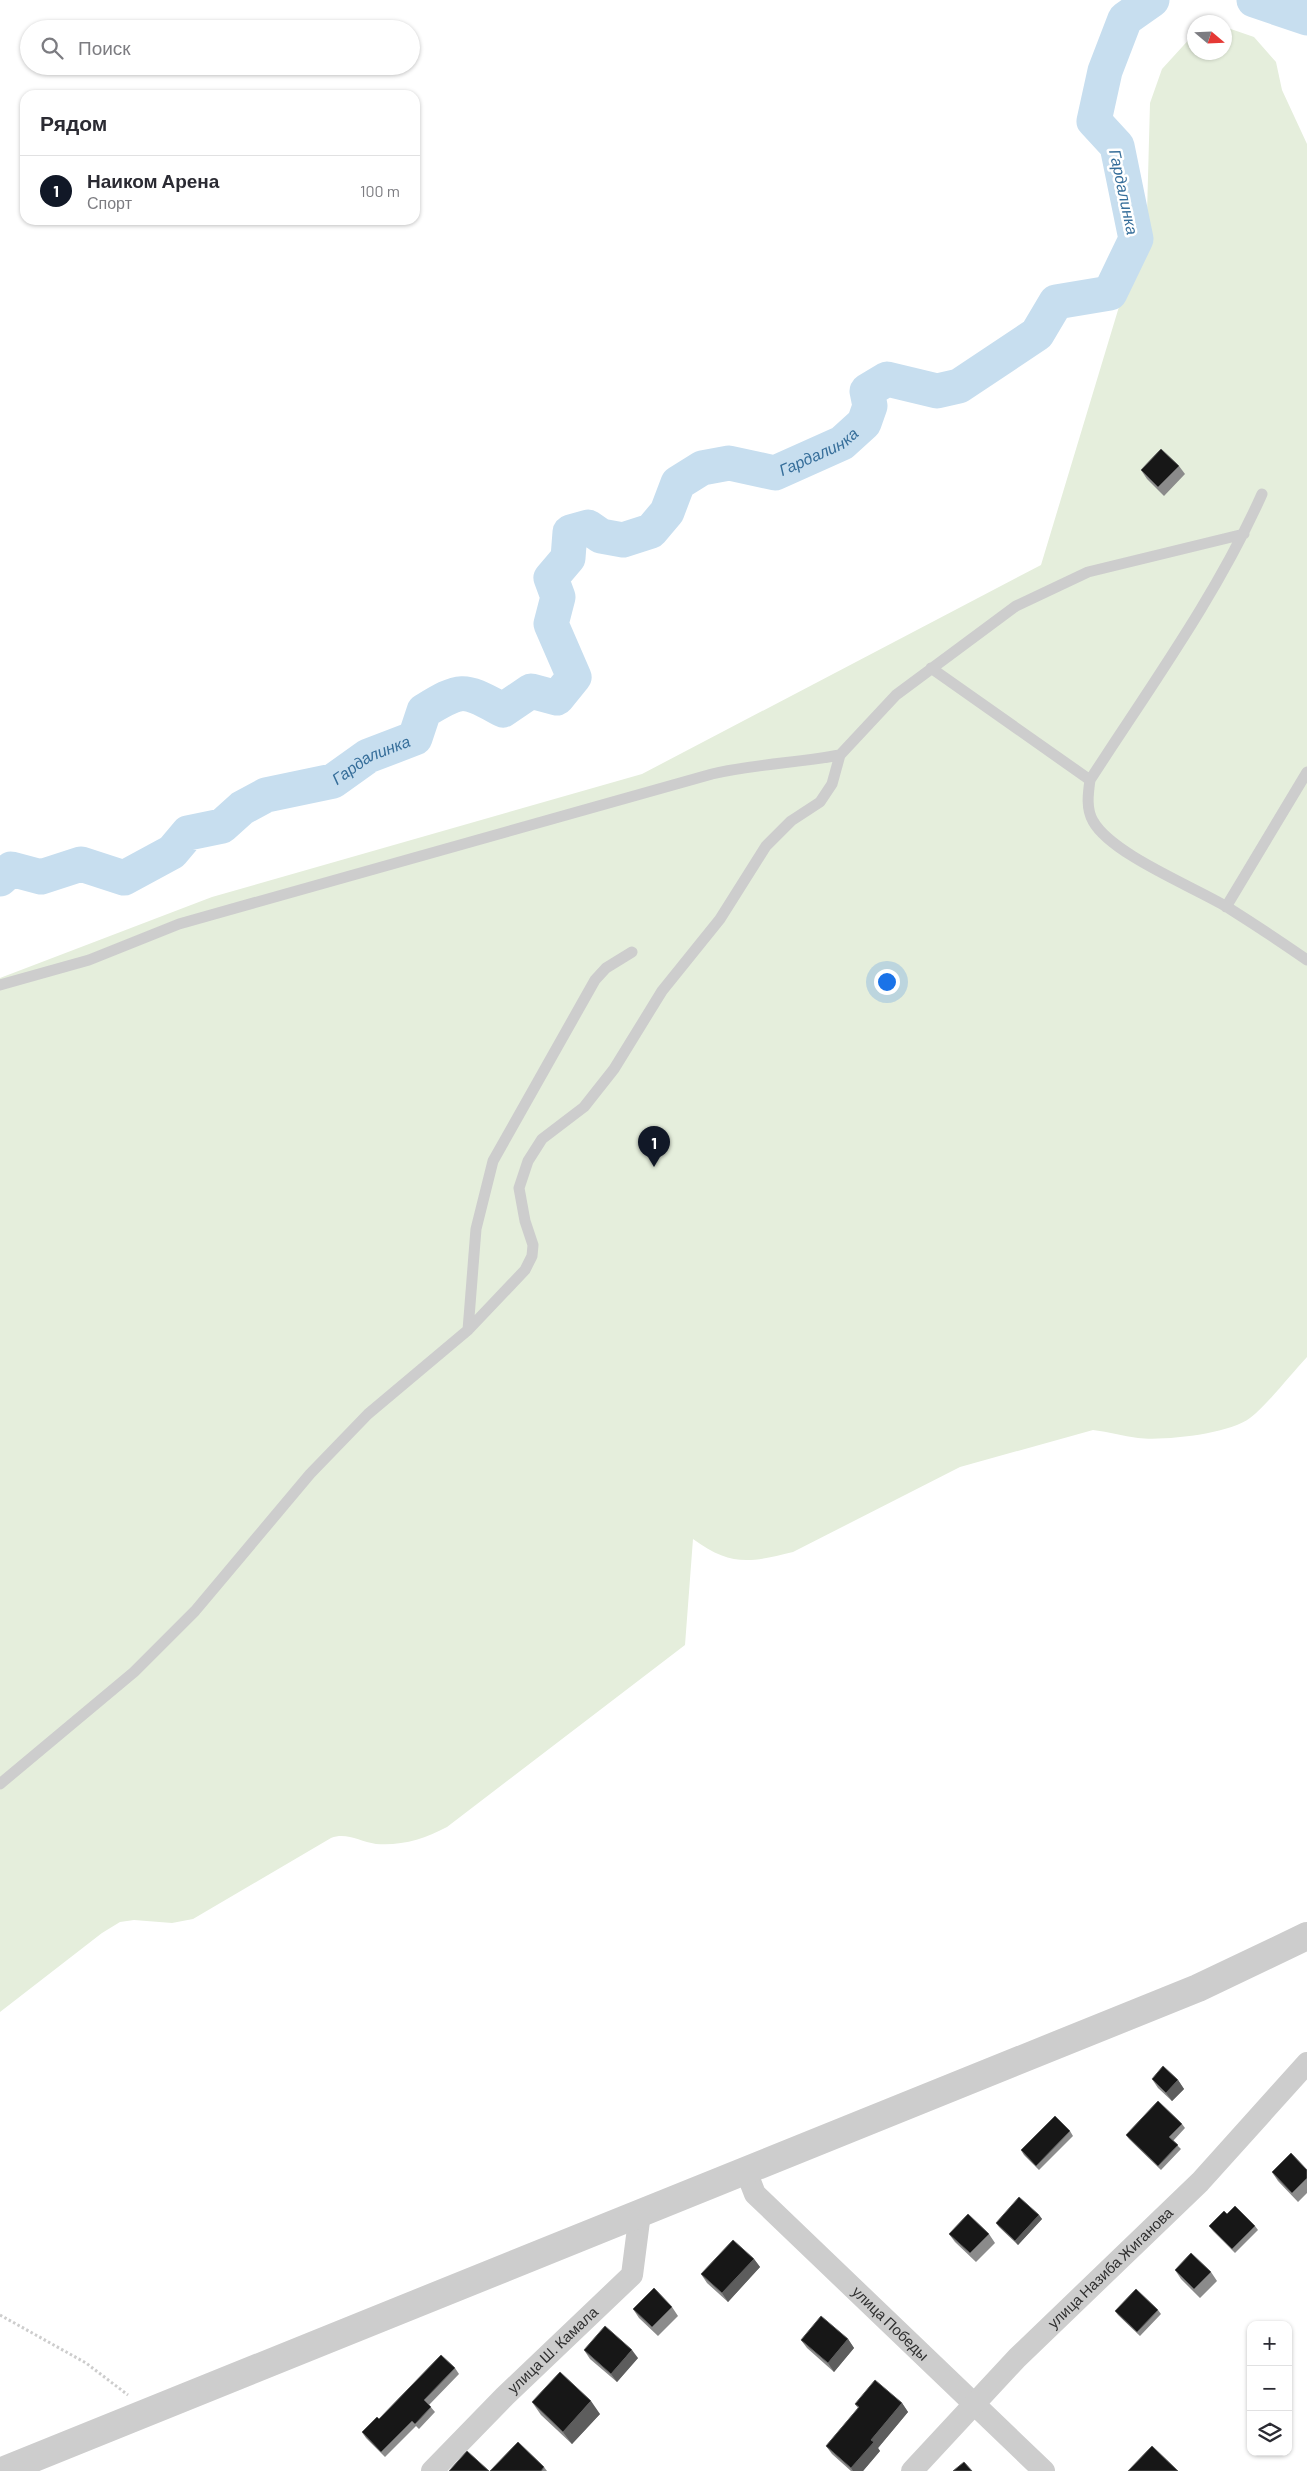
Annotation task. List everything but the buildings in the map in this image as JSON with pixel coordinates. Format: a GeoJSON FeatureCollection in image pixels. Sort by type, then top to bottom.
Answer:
{"type":"FeatureCollection","features":[{"type":"Feature","properties":{"kind":"street"},"geometry":{"type":"LineString","coordinates":[[2,2471],[1198,1988],[1307,1936]]}},
{"type":"Feature","properties":{"kind":"street","name":"улица Назиба Жиганова"},"geometry":{"type":"LineString","coordinates":[[912,2471],[974,2403],[1091,2285],[1200,2182],[1307,2063]]}},
{"type":"Feature","properties":{"kind":"street","name":"улица Победы"},"geometry":{"type":"LineString","coordinates":[[746,2171],[755,2194],[1044,2471]]}},
{"type":"Feature","properties":{"kind":"street","name":"улица Ш. Камала"},"geometry":{"type":"LineString","coordinates":[[432,2471],[505,2396],[632,2275],[640,2213]]}},
{"type":"Feature","properties":{"kind":"lane"},"geometry":{"type":"LineString","coordinates":[[1262,494],[1244,534],[1223,573],[1090,780],[1087,800],[1093,821],[1107,837],[1125,851],[1226,907],[1307,960]]}},
{"type":"Feature","properties":{"kind":"lane"},"geometry":{"type":"LineString","coordinates":[[0,1784],[134,1672],[194,1611],[310,1474],[368,1414],[468,1330],[525,1270],[532,1256],[533,1245],[524,1221],[519,1188],[528,1161],[542,1139],[584,1107],[614,1069],[662,991],[720,918],[766,846],[791,821],[820,802],[832,784],[840,755],[896,695],[1016,606],[1088,572],[1244,534]]}},
{"type":"Feature","properties":{"kind":"lane"},"geometry":{"type":"LineString","coordinates":[[931,668],[1090,780]]}},
{"type":"Feature","properties":{"kind":"lane"},"geometry":{"type":"LineString","coordinates":[[0,985],[89,960],[179,924],[712,774],[748,766],[794,763],[840,755]]}},
{"type":"Feature","properties":{"kind":"lane"},"geometry":{"type":"LineString","coordinates":[[1226,907],[1307,772]]}},
{"type":"Feature","properties":{"kind":"lane"},"geometry":{"type":"LineString","coordinates":[[468,1330],[476,1229],[493,1161],[595,980],[606,968],[632,952]]}},
{"type":"Feature","properties":{"kind":"path"},"geometry":{"type":"LineString","coordinates":[[0,2315],[86,2363],[148,2412]]}},
{"type":"Feature","properties":{"kind":"green space"},"geometry":{"type":"Polygon","coordinates":[[[1232,29],[1254,37],[1276,62],[1282,90],[1307,144],[1307,1357],[1257,1412],[1240,1424],[1227,1428],[1196,1435],[1149,1439],[1093,1430],[960,1467],[793,1552],[778,1556],[752,1560],[729,1558],[706,1548],[693,1539],[685,1645],[447,1827],[421,1838],[395,1844],[376,1844],[337,1836],[193,1919],[172,1923],[134,1920],[120,1922],[102,1933],[0,2012],[0,978],[212,897],[642,774],[1041,565],[1147,214],[1150,103],[1162,69],[1187,42],[1187,60],[1232,60],[1232,29]]]}},
{"type":"Feature","properties":{"kind":"waterway","name":"Гардалинка"},"geometry":{"type":"LineString","coordinates":[[0,879],[11,869],[41,877],[81,864],[124,878],[172,852],[188,833],[222,826],[242,808],[266,795],[333,781],[368,756],[415,738],[424,711],[447,698],[463,694],[471,695],[503,710],[531,691],[557,698],[574,677],[551,624],[558,597],[551,578],[568,558],[570,532],[588,527],[601,536],[623,540],[651,531],[667,512],[678,483],[702,468],[729,463],[775,473],[842,443],[864,423],[870,406],[867,391],[887,379],[937,391],[959,386],[1037,334],[1056,302],[1110,293],[1136,239],[1117,146],[1094,121],[1105,71],[1125,19],[1152,0]]}},
{"type":"Feature","properties":{"kind":"waterway","name":"Гардалинка"},"geometry":{"type":"LineString","coordinates":[[1254,0],[1307,18]]}},
{"type":"Feature","properties":{"kind":"place","name":"Наиком Арена"},"geometry":{"type":"Point","coordinates":[654,1167]}}]}
